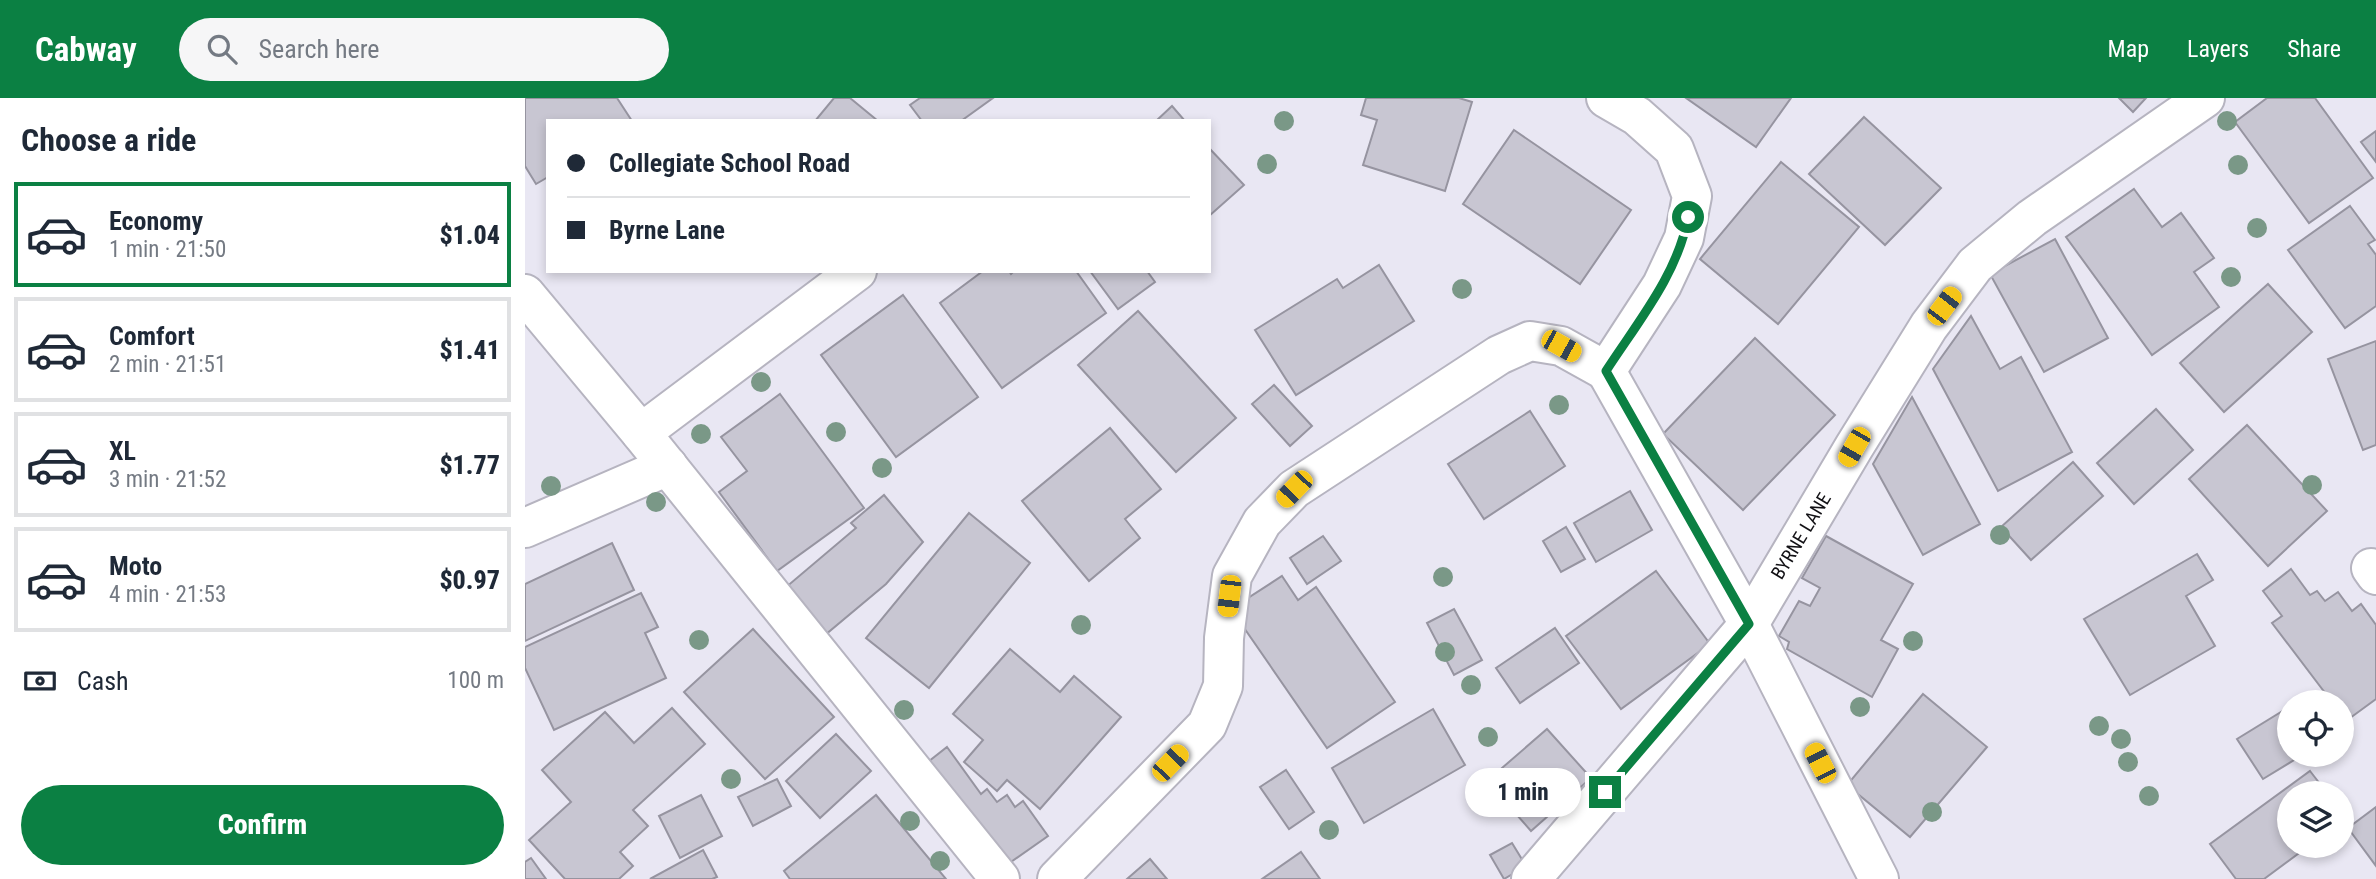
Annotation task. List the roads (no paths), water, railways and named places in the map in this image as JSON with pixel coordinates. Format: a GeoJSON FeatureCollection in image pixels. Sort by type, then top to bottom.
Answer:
{"type":"FeatureCollection","features":[{"type":"Feature","properties":{"kind":"street"},"geometry":{"type":"LineString","coordinates":[[1606,98],[1637,116],[1674,149],[1692,196],[1684,238],[1662,285],[1606,371]]}},
{"type":"Feature","properties":{"kind":"street","name":"BYRNE LANE"},"geometry":{"type":"LineString","coordinates":[[1531,879],[1749,624],[1929,326],[1975,264],[2032,218],[2205,98]]}},
{"type":"Feature","properties":{"kind":"street"},"geometry":{"type":"LineString","coordinates":[[642,433],[854,273]]}},
{"type":"Feature","properties":{"kind":"street"},"geometry":{"type":"LineString","coordinates":[[525,294],[642,433],[1000,879]]}},
{"type":"Feature","properties":{"kind":"street"},"geometry":{"type":"LineString","coordinates":[[1057,879],[1207,725],[1223,686],[1224,638],[1232,576],[1262,523],[1294,489],[1499,355],[1530,341],[1561,346],[1606,371],[1749,624],[1879,879]]}},
{"type":"Feature","properties":{"kind":"street"},"geometry":{"type":"LineString","coordinates":[[525,528],[668,466]]}}]}
